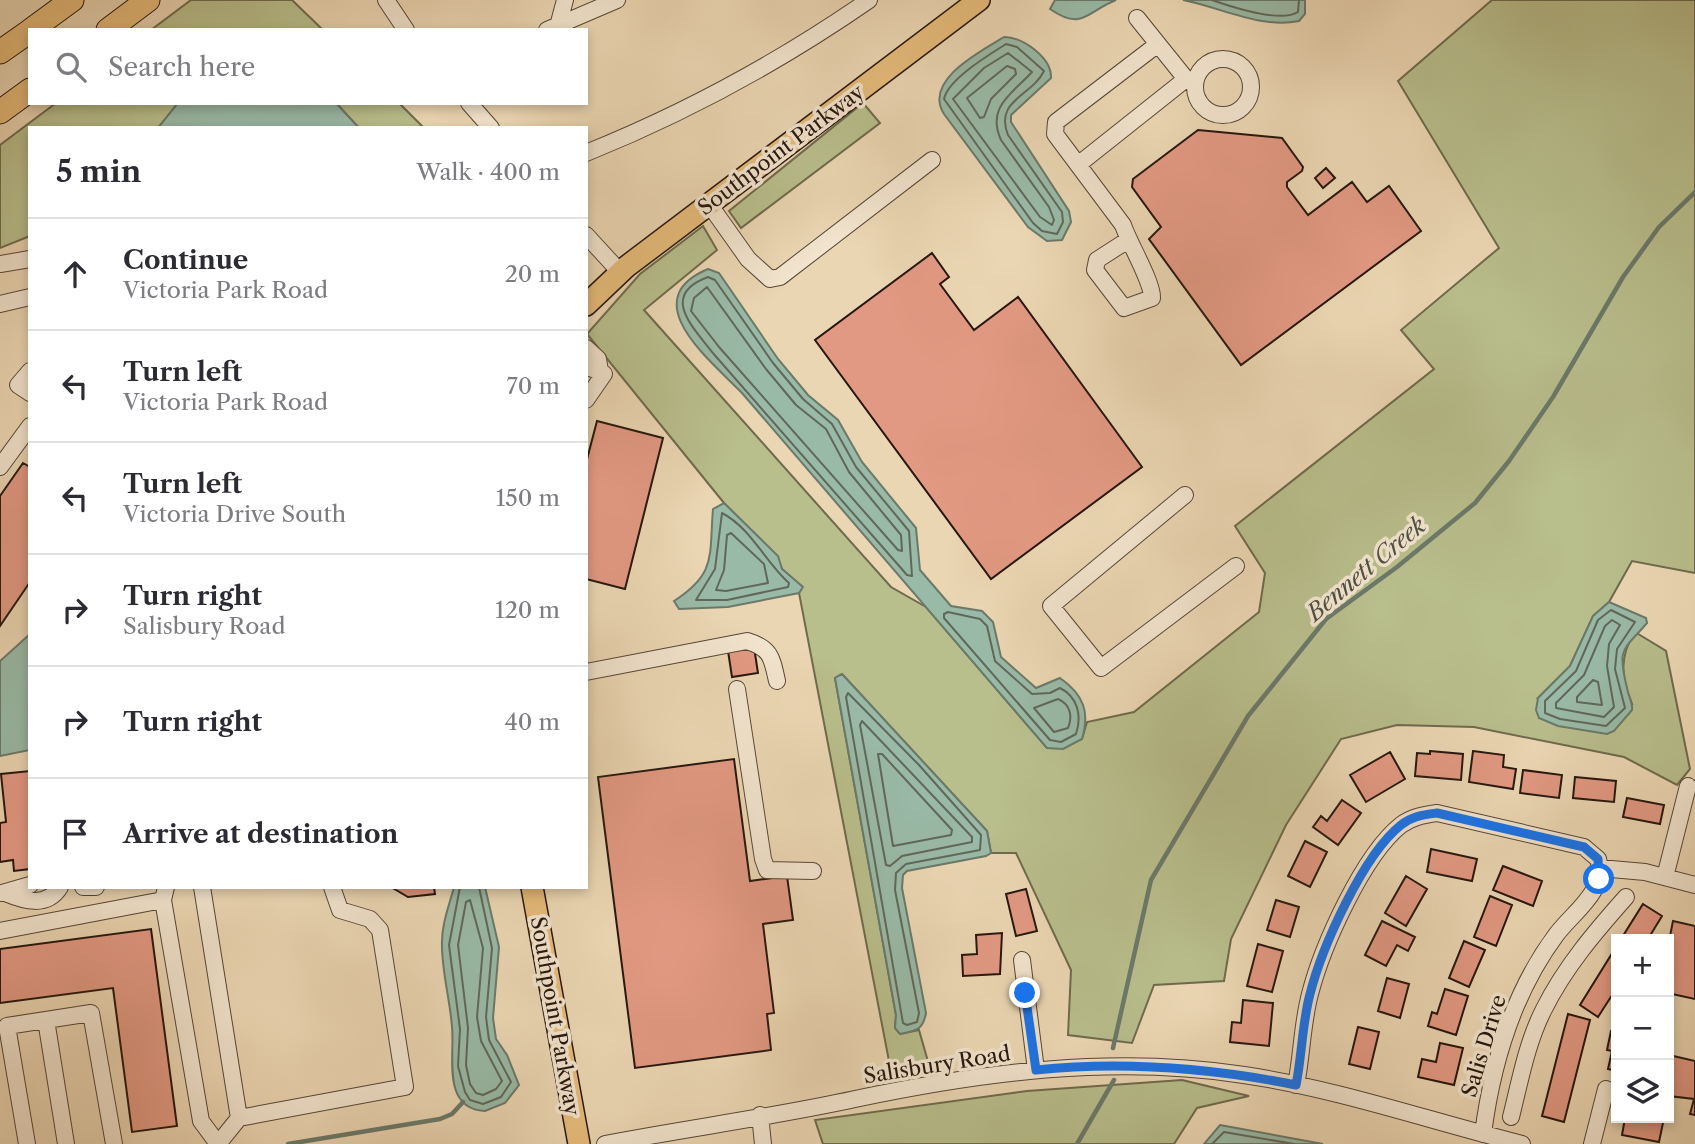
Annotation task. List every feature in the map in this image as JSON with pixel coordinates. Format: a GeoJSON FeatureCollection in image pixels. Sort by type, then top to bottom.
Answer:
{"type":"FeatureCollection","features":[{"type":"Feature","properties":{"kind":"highway"},"geometry":{"type":"LineString","coordinates":[[33,28],[72,0]]}},
{"type":"Feature","properties":{"kind":"highway"},"geometry":{"type":"LineString","coordinates":[[111,28],[148,0]]}},
{"type":"Feature","properties":{"kind":"highway"},"geometry":{"type":"LineString","coordinates":[[0,52],[28,31]]}},
{"type":"Feature","properties":{"kind":"highway"},"geometry":{"type":"LineString","coordinates":[[0,112],[28,91]]}},
{"type":"Feature","properties":{"kind":"main road","name":"Southpoint Parkway"},"geometry":{"type":"LineString","coordinates":[[588,302],[620,272],[979,0]]}},
{"type":"Feature","properties":{"kind":"main road","name":"Southpoint Parkway"},"geometry":{"type":"LineString","coordinates":[[531,889],[579,1144]]}},
{"type":"Feature","properties":{"kind":"street"},"geometry":{"type":"LineString","coordinates":[[386,0],[405,28]]}},
{"type":"Feature","properties":{"kind":"street"},"geometry":{"type":"LineString","coordinates":[[553,28],[565,0]]}},
{"type":"Feature","properties":{"kind":"street"},"geometry":{"type":"LineString","coordinates":[[553,28],[614,0]]}},
{"type":"Feature","properties":{"kind":"street"},"geometry":{"type":"LineString","coordinates":[[588,152],[625,137],[749,75],[818,35],[869,0]]}},
{"type":"Feature","properties":{"kind":"street"},"geometry":{"type":"LineString","coordinates":[[1079,163],[1191,80],[1137,18]]}},
{"type":"Feature","properties":{"kind":"street"},"geometry":{"type":"LineString","coordinates":[[1128,240],[1123,225],[1055,134],[1056,122],[1158,44]]}},
{"type":"Feature","properties":{"kind":"street"},"geometry":{"type":"LineString","coordinates":[[471,105],[489,126]]}},
{"type":"Feature","properties":{"kind":"street"},"geometry":{"type":"LineString","coordinates":[[709,204],[748,259],[770,279],[780,277],[932,160]]}},
{"type":"Feature","properties":{"kind":"street"},"geometry":{"type":"LineString","coordinates":[[588,237],[620,272]]}},
{"type":"Feature","properties":{"kind":"street"},"geometry":{"type":"LineString","coordinates":[[0,264],[28,259]]}},
{"type":"Feature","properties":{"kind":"street"},"geometry":{"type":"LineString","coordinates":[[0,304],[28,297]]}},
{"type":"Feature","properties":{"kind":"street"},"geometry":{"type":"LineString","coordinates":[[588,350],[598,359],[593,369],[604,374],[588,397]]}},
{"type":"Feature","properties":{"kind":"street"},"geometry":{"type":"LineString","coordinates":[[28,373],[18,385],[28,392]]}},
{"type":"Feature","properties":{"kind":"street"},"geometry":{"type":"LineString","coordinates":[[0,467],[28,429]]}},
{"type":"Feature","properties":{"kind":"street"},"geometry":{"type":"LineString","coordinates":[[1185,495],[1051,606],[1101,668],[1236,566]]}},
{"type":"Feature","properties":{"kind":"street"},"geometry":{"type":"LineString","coordinates":[[588,672],[747,641],[762,646],[772,655],[776,681]]}},
{"type":"Feature","properties":{"kind":"street"},"geometry":{"type":"LineString","coordinates":[[737,689],[763,859],[767,870],[813,871]]}},
{"type":"Feature","properties":{"kind":"street"},"geometry":{"type":"LineString","coordinates":[[1665,877],[1688,786]]}},
{"type":"Feature","properties":{"kind":"street"},"geometry":{"type":"LineString","coordinates":[[1296,1085],[1310,992],[1349,894],[1400,826],[1413,818],[1437,813],[1584,847],[1592,852],[1600,868],[1665,877],[1695,885]]}},
{"type":"Feature","properties":{"kind":"street","name":"Salis Drive"},"geometry":{"type":"LineString","coordinates":[[1483,1134],[1495,1069],[1507,1027],[1523,989],[1557,934],[1592,892],[1600,868]]}},
{"type":"Feature","properties":{"kind":"street"},"geometry":{"type":"LineString","coordinates":[[2,893],[28,886]]}},
{"type":"Feature","properties":{"kind":"street"},"geometry":{"type":"LineString","coordinates":[[202,889],[239,1118]]}},
{"type":"Feature","properties":{"kind":"street"},"geometry":{"type":"LineString","coordinates":[[0,931],[165,894],[201,1121],[218,1144],[239,1118],[405,1087],[380,930],[370,919],[340,909],[333,889]]}},
{"type":"Feature","properties":{"kind":"street"},"geometry":{"type":"LineString","coordinates":[[2,893],[24,901],[53,891]]}},
{"type":"Feature","properties":{"kind":"street"},"geometry":{"type":"LineString","coordinates":[[1511,1117],[1529,1046],[1548,1002],[1572,962],[1626,897]]}},
{"type":"Feature","properties":{"kind":"street"},"geometry":{"type":"LineString","coordinates":[[1575,913],[1596,931]]}},
{"type":"Feature","properties":{"kind":"street"},"geometry":{"type":"LineString","coordinates":[[1022,960],[1036,1070]]}},
{"type":"Feature","properties":{"kind":"street"},"geometry":{"type":"LineString","coordinates":[[1523,989],[1548,1002]]}},
{"type":"Feature","properties":{"kind":"street"},"geometry":{"type":"LineString","coordinates":[[27,1144],[7,1026],[91,1013],[114,1144]]}},
{"type":"Feature","properties":{"kind":"street"},"geometry":{"type":"LineString","coordinates":[[46,1020],[66,1144]]}},
{"type":"Feature","properties":{"kind":"street","name":"Salisbury Road"},"geometry":{"type":"LineString","coordinates":[[605,1144],[760,1115],[1077,1065],[1182,1068],[1296,1085],[1522,1144]]}},
{"type":"Feature","properties":{"kind":"street"},"geometry":{"type":"LineString","coordinates":[[1495,1069],[1522,1076]]}},
{"type":"Feature","properties":{"kind":"street"},"geometry":{"type":"LineString","coordinates":[[1592,1144],[1606,1089]]}},
{"type":"Feature","properties":{"kind":"street"},"geometry":{"type":"LineString","coordinates":[[760,1115],[763,1144]]}},
{"type":"Feature","properties":{"kind":"shaded area"},"geometry":{"type":"Polygon","coordinates":[[[191,0],[292,0],[321,28],[154,28],[191,0]]]}},
{"type":"Feature","properties":{"kind":"shaded area"},"geometry":{"type":"Polygon","coordinates":[[[1492,0],[1695,0],[1695,573],[1632,561],[1609,602],[1593,616],[1570,666],[1538,698],[1632,704],[1623,667],[1626,650],[1635,632],[1666,651],[1690,769],[1677,785],[1624,757],[1474,727],[1397,725],[1341,739],[1286,825],[1231,939],[1224,981],[1154,985],[1132,1043],[1068,1035],[1071,970],[1016,853],[991,853],[987,831],[842,674],[835,678],[896,1015],[895,1028],[900,1034],[919,1030],[929,1065],[904,1066],[889,1061],[799,593],[802,587],[782,569],[777,556],[724,503],[588,333],[640,274],[703,226],[717,250],[644,310],[891,587],[926,607],[1047,748],[1082,739],[1087,722],[1134,712],[1259,612],[1265,573],[1235,526],[1434,369],[1401,330],[1499,248],[1398,81],[1492,0]]]}},
{"type":"Feature","properties":{"kind":"shaded area"},"geometry":{"type":"Polygon","coordinates":[[[863,103],[880,123],[741,228],[729,211],[863,103]]]}},
{"type":"Feature","properties":{"kind":"shaded area"},"geometry":{"type":"Polygon","coordinates":[[[53,105],[176,105],[160,126],[28,126],[28,237],[0,248],[0,145],[53,105]]]}},
{"type":"Feature","properties":{"kind":"shaded area"},"geometry":{"type":"Polygon","coordinates":[[[338,105],[401,105],[422,126],[357,126],[338,105]]]}},
{"type":"Feature","properties":{"kind":"shaded area"},"geometry":{"type":"Polygon","coordinates":[[[1182,1080],[1249,1096],[1197,1108],[1174,1144],[823,1144],[815,1120],[1027,1091],[1182,1080]]]}},
{"type":"Feature","properties":{"kind":"water"},"geometry":{"type":"Polygon","coordinates":[[[1055,0],[1116,0],[1084,17],[1070,19],[1050,9],[1055,0]]]}},
{"type":"Feature","properties":{"kind":"water"},"geometry":{"type":"Polygon","coordinates":[[[1183,0],[1305,0],[1305,14],[1299,21],[1270,22],[1183,0]]]}},
{"type":"Feature","properties":{"kind":"water"},"geometry":{"type":"Polygon","coordinates":[[[1004,37],[1020,41],[1035,50],[1050,70],[1051,78],[1011,115],[1011,122],[1069,211],[1071,222],[1062,240],[1047,241],[1028,227],[944,114],[940,102],[941,90],[947,79],[968,59],[1004,37]]]}},
{"type":"Feature","properties":{"kind":"water"},"geometry":{"type":"Polygon","coordinates":[[[176,105],[338,105],[357,126],[160,126],[176,105]]]}},
{"type":"Feature","properties":{"kind":"water"},"geometry":{"type":"Polygon","coordinates":[[[708,269],[719,273],[778,359],[808,395],[838,420],[862,462],[916,528],[920,570],[951,606],[982,611],[993,622],[1001,657],[1036,688],[1060,678],[1075,691],[1085,712],[1082,739],[1063,749],[1047,748],[742,393],[698,347],[685,330],[678,313],[678,297],[687,282],[708,269]]]}},
{"type":"Feature","properties":{"kind":"water"},"geometry":{"type":"Polygon","coordinates":[[[724,503],[778,556],[782,569],[803,587],[799,593],[728,607],[679,609],[674,601],[688,591],[704,572],[710,551],[713,509],[724,503]]]}},
{"type":"Feature","properties":{"kind":"water"},"geometry":{"type":"Polygon","coordinates":[[[1609,602],[1646,618],[1647,623],[1627,645],[1623,657],[1632,710],[1614,731],[1607,734],[1558,726],[1539,718],[1536,710],[1538,698],[1570,666],[1593,616],[1609,602]]]}},
{"type":"Feature","properties":{"kind":"water"},"geometry":{"type":"Polygon","coordinates":[[[28,636],[28,750],[0,756],[0,661],[28,636]]]}},
{"type":"Feature","properties":{"kind":"water"},"geometry":{"type":"Polygon","coordinates":[[[842,674],[987,831],[991,853],[907,871],[903,875],[902,888],[926,1013],[918,1029],[900,1034],[895,1028],[896,1015],[835,678],[842,674]]]}},
{"type":"Feature","properties":{"kind":"water"},"geometry":{"type":"Polygon","coordinates":[[[453,889],[485,889],[499,947],[493,1018],[496,1039],[507,1055],[519,1085],[505,1103],[485,1111],[471,1108],[462,1101],[453,1079],[452,1027],[443,966],[442,939],[453,889]]]}},
{"type":"Feature","properties":{"kind":"water"},"geometry":{"type":"Polygon","coordinates":[[[1220,1125],[1323,1144],[1204,1144],[1220,1125]]]}},
{"type":"Feature","properties":{"kind":"building"},"geometry":{"type":"Polygon","coordinates":[[[1198,130],[1282,138],[1303,167],[1302,171],[1287,182],[1287,187],[1308,215],[1352,182],[1367,202],[1389,186],[1421,231],[1241,365],[1149,239],[1161,227],[1132,187],[1133,179],[1198,130]]]}},
{"type":"Feature","properties":{"kind":"building"},"geometry":{"type":"Polygon","coordinates":[[[1326,168],[1335,178],[1323,188],[1315,178],[1326,168]]]}},
{"type":"Feature","properties":{"kind":"building"},"geometry":{"type":"Polygon","coordinates":[[[932,253],[949,277],[940,284],[974,330],[1018,297],[1142,467],[991,579],[815,340],[932,253]]]}},
{"type":"Feature","properties":{"kind":"building"},"geometry":{"type":"Polygon","coordinates":[[[597,421],[663,438],[625,589],[588,580],[588,455],[597,421]]]}},
{"type":"Feature","properties":{"kind":"building"},"geometry":{"type":"Polygon","coordinates":[[[23,463],[28,466],[28,585],[0,626],[0,496],[23,463]]]}},
{"type":"Feature","properties":{"kind":"building"},"geometry":{"type":"Polygon","coordinates":[[[754,647],[758,673],[732,677],[728,651],[754,647]]]}},
{"type":"Feature","properties":{"kind":"building"},"geometry":{"type":"Polygon","coordinates":[[[1430,751],[1463,754],[1461,780],[1415,776],[1417,753],[1430,754],[1430,751]]]}},
{"type":"Feature","properties":{"kind":"building"},"geometry":{"type":"Polygon","coordinates":[[[1473,751],[1504,755],[1503,767],[1516,769],[1513,789],[1469,782],[1473,751]]]}},
{"type":"Feature","properties":{"kind":"building"},"geometry":{"type":"Polygon","coordinates":[[[1390,752],[1405,779],[1366,802],[1350,775],[1390,752]]]}},
{"type":"Feature","properties":{"kind":"building"},"geometry":{"type":"Polygon","coordinates":[[[734,759],[750,881],[787,876],[793,920],[763,924],[774,1013],[767,1014],[771,1050],[635,1068],[598,777],[734,759]]]}},
{"type":"Feature","properties":{"kind":"building"},"geometry":{"type":"Polygon","coordinates":[[[1523,770],[1562,775],[1559,798],[1520,793],[1523,770]]]}},
{"type":"Feature","properties":{"kind":"building"},"geometry":{"type":"Polygon","coordinates":[[[28,771],[28,869],[14,871],[13,860],[0,862],[0,823],[6,822],[1,774],[28,771]]]}},
{"type":"Feature","properties":{"kind":"building"},"geometry":{"type":"Polygon","coordinates":[[[1575,777],[1616,781],[1614,802],[1573,798],[1575,777]]]}},
{"type":"Feature","properties":{"kind":"building"},"geometry":{"type":"Polygon","coordinates":[[[1627,798],[1664,805],[1660,824],[1623,817],[1627,798]]]}},
{"type":"Feature","properties":{"kind":"building"},"geometry":{"type":"Polygon","coordinates":[[[1342,800],[1361,813],[1338,845],[1313,827],[1321,816],[1327,821],[1342,800]]]}},
{"type":"Feature","properties":{"kind":"building"},"geometry":{"type":"Polygon","coordinates":[[[1305,841],[1327,852],[1310,887],[1288,876],[1305,841]]]}},
{"type":"Feature","properties":{"kind":"building"},"geometry":{"type":"Polygon","coordinates":[[[1431,849],[1477,859],[1472,881],[1427,872],[1431,849]]]}},
{"type":"Feature","properties":{"kind":"building"},"geometry":{"type":"Polygon","coordinates":[[[1503,866],[1542,881],[1533,906],[1493,890],[1503,866]]]}},
{"type":"Feature","properties":{"kind":"building"},"geometry":{"type":"Polygon","coordinates":[[[1406,876],[1427,889],[1406,926],[1385,913],[1406,876]]]}},
{"type":"Feature","properties":{"kind":"building"},"geometry":{"type":"Polygon","coordinates":[[[394,889],[434,889],[435,894],[408,897],[394,889]]]}},
{"type":"Feature","properties":{"kind":"building"},"geometry":{"type":"Polygon","coordinates":[[[1026,889],[1037,931],[1016,936],[1006,894],[1026,889]]]}},
{"type":"Feature","properties":{"kind":"building"},"geometry":{"type":"Polygon","coordinates":[[[1490,896],[1512,905],[1496,946],[1474,937],[1490,896]]]}},
{"type":"Feature","properties":{"kind":"building"},"geometry":{"type":"Polygon","coordinates":[[[1276,900],[1299,907],[1290,937],[1267,930],[1276,900]]]}},
{"type":"Feature","properties":{"kind":"building"},"geometry":{"type":"Polygon","coordinates":[[[1643,904],[1662,916],[1651,934],[1624,934],[1643,904]]]}},
{"type":"Feature","properties":{"kind":"building"},"geometry":{"type":"Polygon","coordinates":[[[1382,921],[1415,937],[1408,951],[1397,945],[1386,966],[1365,955],[1382,921]]]}},
{"type":"Feature","properties":{"kind":"building"},"geometry":{"type":"Polygon","coordinates":[[[1673,921],[1695,926],[1695,999],[1674,994],[1674,934],[1670,934],[1673,921]]]}},
{"type":"Feature","properties":{"kind":"building"},"geometry":{"type":"Polygon","coordinates":[[[151,929],[177,1126],[132,1132],[113,988],[0,1003],[0,949],[151,929]]]}},
{"type":"Feature","properties":{"kind":"building"},"geometry":{"type":"Polygon","coordinates":[[[1002,933],[1000,974],[963,976],[962,955],[977,954],[976,935],[1002,933]]]}},
{"type":"Feature","properties":{"kind":"building"},"geometry":{"type":"Polygon","coordinates":[[[1464,941],[1485,950],[1469,987],[1449,978],[1464,941]]]}},
{"type":"Feature","properties":{"kind":"building"},"geometry":{"type":"Polygon","coordinates":[[[1258,944],[1283,951],[1272,992],[1247,986],[1258,944]]]}},
{"type":"Feature","properties":{"kind":"building"},"geometry":{"type":"Polygon","coordinates":[[[1611,955],[1611,997],[1598,1017],[1580,1005],[1611,955]]]}},
{"type":"Feature","properties":{"kind":"building"},"geometry":{"type":"Polygon","coordinates":[[[1387,978],[1409,984],[1400,1018],[1378,1011],[1387,978]]]}},
{"type":"Feature","properties":{"kind":"building"},"geometry":{"type":"Polygon","coordinates":[[[1445,989],[1468,996],[1456,1035],[1428,1026],[1432,1012],[1437,1014],[1445,989]]]}},
{"type":"Feature","properties":{"kind":"building"},"geometry":{"type":"Polygon","coordinates":[[[1243,1000],[1273,1003],[1269,1046],[1230,1042],[1232,1022],[1241,1023],[1243,1000]]]}},
{"type":"Feature","properties":{"kind":"building"},"geometry":{"type":"Polygon","coordinates":[[[1568,1014],[1590,1020],[1564,1122],[1542,1116],[1568,1014]]]}},
{"type":"Feature","properties":{"kind":"building"},"geometry":{"type":"Polygon","coordinates":[[[1358,1027],[1379,1032],[1370,1069],[1349,1064],[1358,1027]]]}},
{"type":"Feature","properties":{"kind":"building"},"geometry":{"type":"Polygon","coordinates":[[[1611,1031],[1611,1051],[1607,1050],[1611,1031]]]}},
{"type":"Feature","properties":{"kind":"building"},"geometry":{"type":"Polygon","coordinates":[[[1440,1043],[1463,1048],[1454,1085],[1418,1077],[1422,1059],[1436,1062],[1440,1043]]]}},
{"type":"Feature","properties":{"kind":"building"},"geometry":{"type":"Polygon","coordinates":[[[1674,1056],[1695,1061],[1695,1115],[1690,1114],[1694,1099],[1674,1097],[1674,1056]]]}},
{"type":"Feature","properties":{"kind":"building"},"geometry":{"type":"Polygon","coordinates":[[[1624,1123],[1663,1123],[1659,1142],[1622,1135],[1624,1123]]]}},
{"type":"Feature","properties":{"kind":"waterway","name":"Bennett Creek"},"geometry":{"type":"LineString","coordinates":[[1113,1048],[1151,880],[1248,716],[1326,619],[1397,567],[1475,503],[1509,461],[1553,397],[1623,277],[1659,227],[1695,192]]}},
{"type":"Feature","properties":{"kind":"waterway","name":"Bennett Creek"},"geometry":{"type":"LineString","coordinates":[[1077,1144],[1114,1080]]}},
{"type":"Feature","properties":{"kind":"waterway"},"geometry":{"type":"LineString","coordinates":[[288,1144],[440,1119],[452,1114],[463,1102]]}},
{"type":"Feature","properties":{"kind":"route"},"geometry":{"type":"LineString","coordinates":[[1025,993],[1036,1070],[1077,1065],[1182,1068],[1244,1075],[1296,1085],[1310,992],[1326,947],[1349,894],[1400,826],[1420,815],[1437,813],[1584,847],[1598,859],[1599,879]]}}]}
